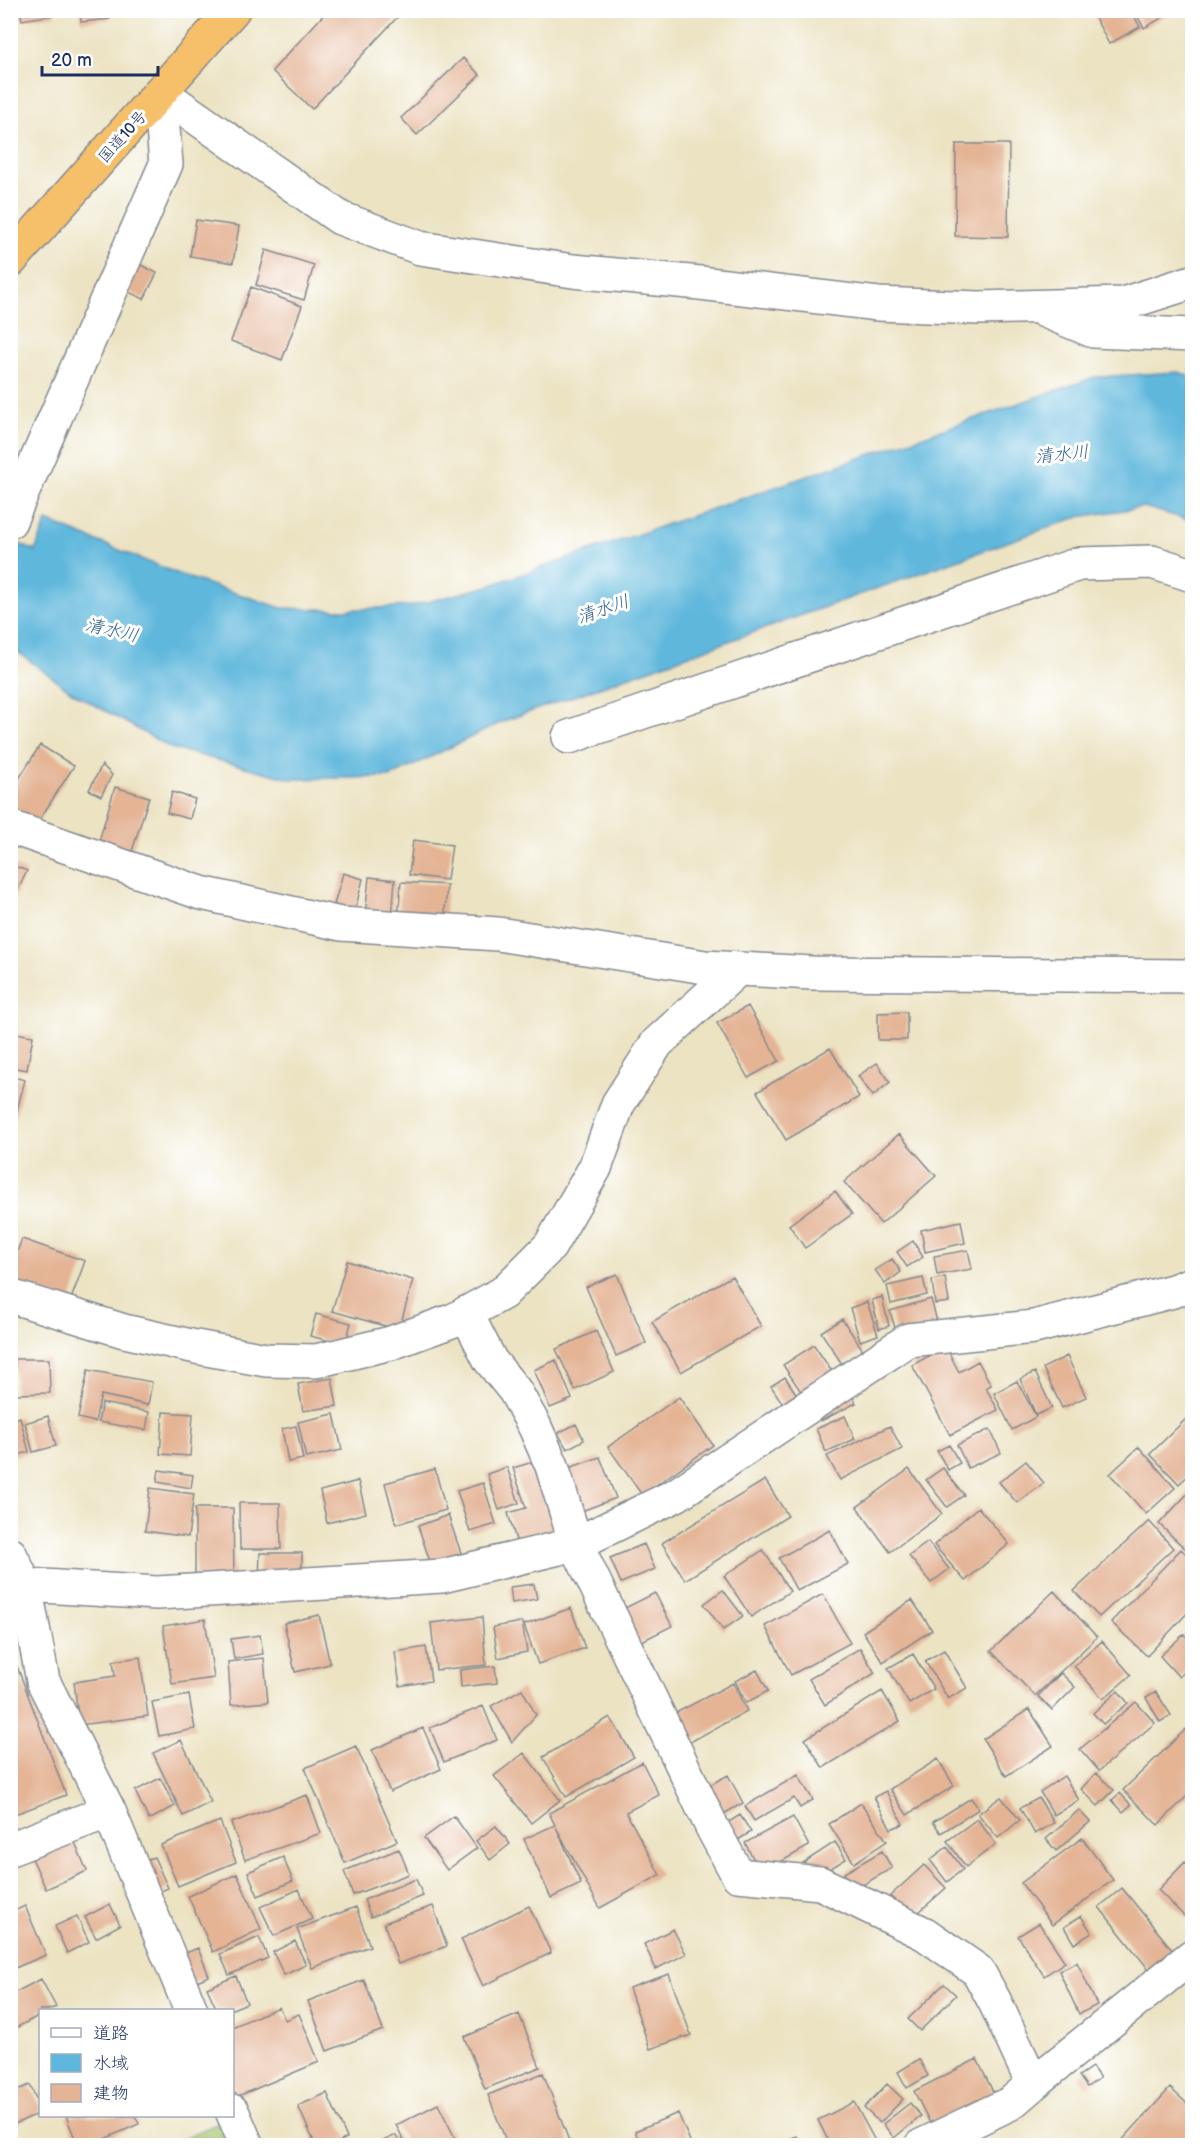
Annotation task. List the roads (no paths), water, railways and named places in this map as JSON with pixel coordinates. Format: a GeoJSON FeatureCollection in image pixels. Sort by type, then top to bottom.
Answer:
{"type":"FeatureCollection","features":[{"type":"Feature","properties":{"kind":"highway","name":"国道10号"},"geometry":{"type":"LineString","coordinates":[[10,261],[233,10]]}},
{"type":"Feature","properties":{"kind":"street"},"geometry":{"type":"LineString","coordinates":[[160,92],[340,218],[420,248],[573,271],[878,304],[979,308],[1123,304],[1192,282]]}},
{"type":"Feature","properties":{"kind":"street"},"geometry":{"type":"LineString","coordinates":[[11,520],[166,164],[160,92]]}},
{"type":"Feature","properties":{"kind":"street"},"geometry":{"type":"LineString","coordinates":[[1033,306],[1093,331],[1192,335]]}},
{"type":"Feature","properties":{"kind":"street"},"geometry":{"type":"LineString","coordinates":[[569,737],[1079,564],[1152,562],[1192,575]]}},
{"type":"Feature","properties":{"kind":"street"},"geometry":{"type":"LineString","coordinates":[[10,826],[29,835],[201,893],[341,924],[498,934],[705,967],[812,973],[1192,976]]}},
{"type":"Feature","properties":{"kind":"street"},"geometry":{"type":"LineString","coordinates":[[10,1296],[124,1331],[266,1360],[316,1361],[391,1343],[454,1320],[503,1293],[550,1246],[595,1168],[618,1104],[657,1043],[738,969]]}},
{"type":"Feature","properties":{"kind":"street"},"geometry":{"type":"LineString","coordinates":[[18,1585],[157,1593],[442,1576],[576,1544],[676,1495],[908,1340],[1034,1328],[1192,1284]]}},
{"type":"Feature","properties":{"kind":"street"},"geometry":{"type":"LineString","coordinates":[[466,1313],[490,1360],[514,1391],[535,1427],[552,1466],[576,1544],[626,1643],[713,1829],[738,1875],[820,1883],[925,1934],[978,1971],[995,2002],[1032,2084]]}},
{"type":"Feature","properties":{"kind":"street"},"geometry":{"type":"LineString","coordinates":[[10,1554],[43,1681],[109,1811],[191,2009]]}},
{"type":"Feature","properties":{"kind":"street"},"geometry":{"type":"LineString","coordinates":[[10,1850],[109,1811]]}},
{"type":"Feature","properties":{"kind":"street"},"geometry":{"type":"LineString","coordinates":[[927,2144],[1011,2103],[1192,1956]]}},
{"type":"Feature","properties":{"kind":"street"},"geometry":{"type":"LineString","coordinates":[[234,2116],[247,2145]]}},
{"type":"Feature","properties":{"kind":"water","name":"清水川"},"geometry":{"type":"Polygon","coordinates":[[[1179,372],[1192,378],[1192,521],[1144,507],[1078,517],[504,721],[390,777],[291,779],[171,748],[72,692],[14,649],[11,642],[11,540],[35,551],[47,521],[186,577],[282,608],[344,610],[411,606],[485,587],[1095,377],[1179,372]]]}}]}
